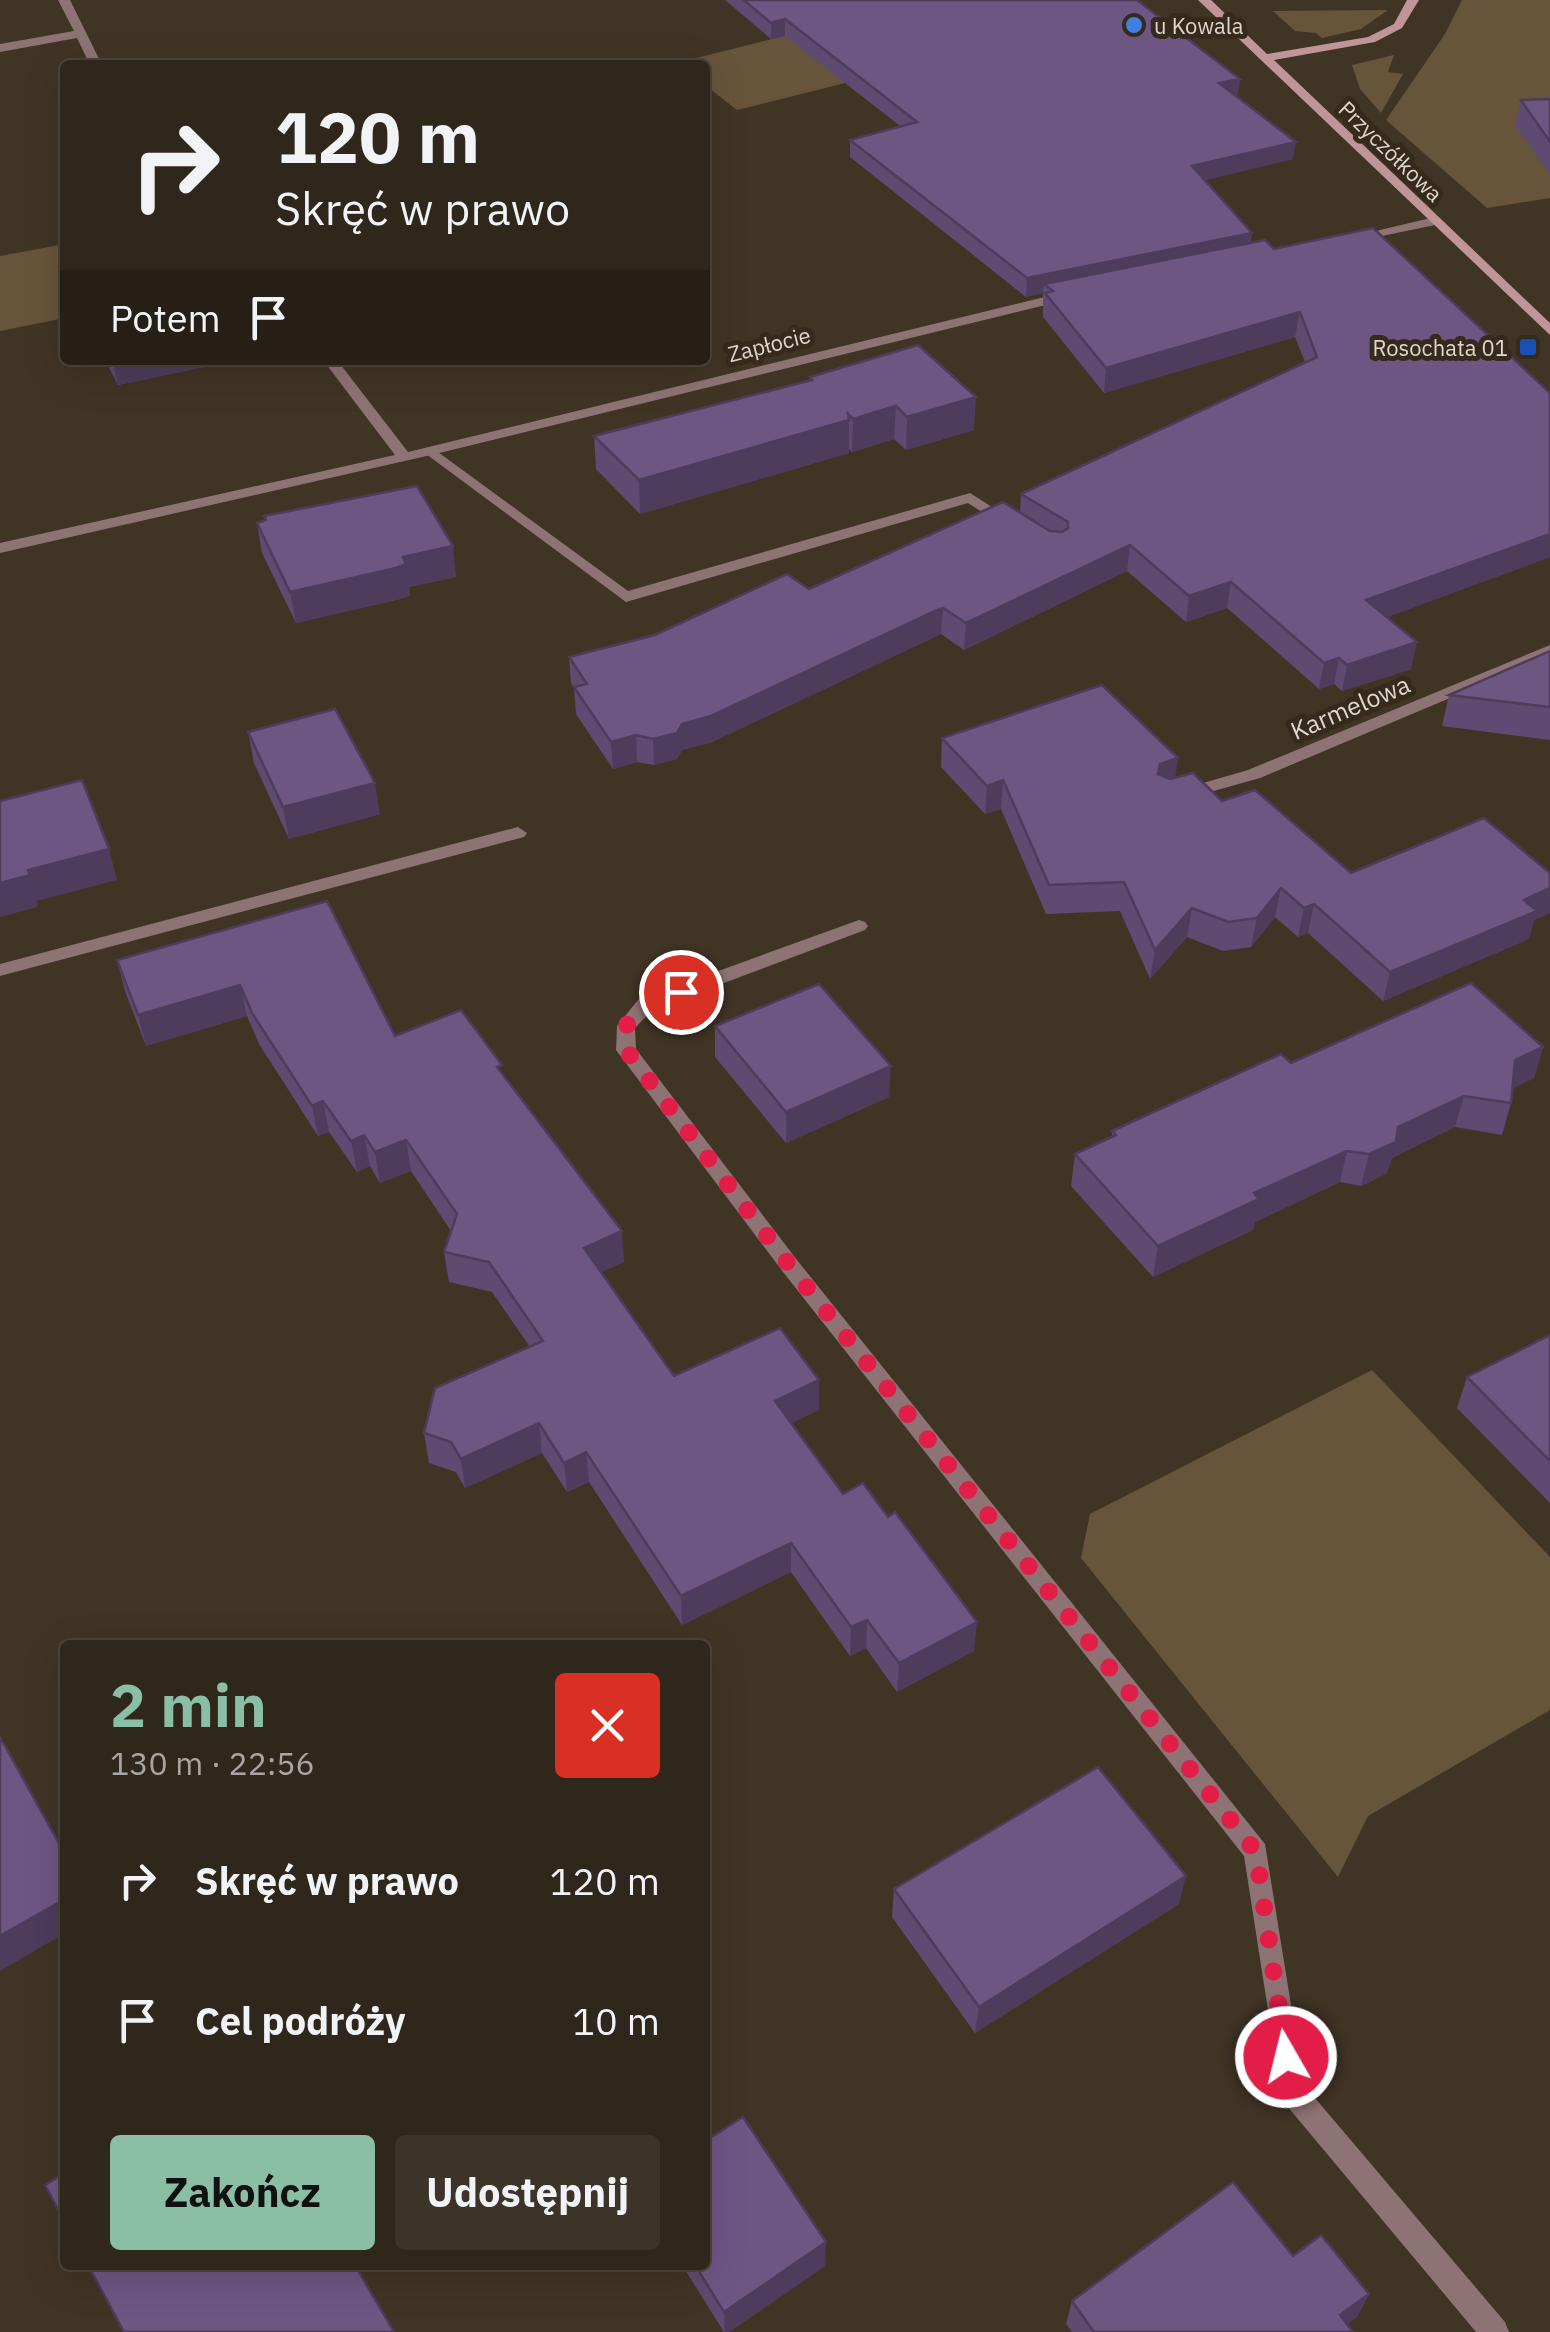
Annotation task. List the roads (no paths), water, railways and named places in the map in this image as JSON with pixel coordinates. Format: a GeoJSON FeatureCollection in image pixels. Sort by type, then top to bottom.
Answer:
{"type":"FeatureCollection","features":[{"type":"Feature","properties":{"kind":"street"},"geometry":{"type":"LineString","coordinates":[[64,0],[93,60]]}},
{"type":"Feature","properties":{"kind":"street","name":"Przyczółkowa"},"geometry":{"type":"LineString","coordinates":[[1204,0],[1550,331]]}},
{"type":"Feature","properties":{"kind":"street"},"geometry":{"type":"LineString","coordinates":[[1265,58],[1371,40],[1398,26],[1413,0]]}},
{"type":"Feature","properties":{"kind":"street"},"geometry":{"type":"LineString","coordinates":[[0,48],[80,34]]}},
{"type":"Feature","properties":{"kind":"street"},"geometry":{"type":"LineString","coordinates":[[1336,242],[1435,221]]}},
{"type":"Feature","properties":{"kind":"street","name":"Zapłocie"},"geometry":{"type":"LineString","coordinates":[[0,548],[404,458],[1074,294]]}},
{"type":"Feature","properties":{"kind":"street"},"geometry":{"type":"LineString","coordinates":[[334,365],[404,458]]}},
{"type":"Feature","properties":{"kind":"street"},"geometry":{"type":"LineString","coordinates":[[431,451],[626,597],[970,498],[1026,534]]}},
{"type":"Feature","properties":{"kind":"street","name":"Karmelowa"},"geometry":{"type":"LineString","coordinates":[[1165,799],[1254,774],[1550,650]]}},
{"type":"Feature","properties":{"kind":"street"},"geometry":{"type":"LineString","coordinates":[[0,970],[518,833]]}},
{"type":"Feature","properties":{"kind":"street"},"geometry":{"type":"LineString","coordinates":[[859,926],[645,1005],[626,1026],[626,1050],[790,1266],[1256,1852],[1291,2092],[1495,2332]]}},
{"type":"Feature","properties":{"kind":"place","name":"u Kowala"},"geometry":{"type":"Point","coordinates":[1134,25]}},
{"type":"Feature","properties":{"kind":"place","name":"Rosochata 01"},"geometry":{"type":"Point","coordinates":[1528,347]}}]}
